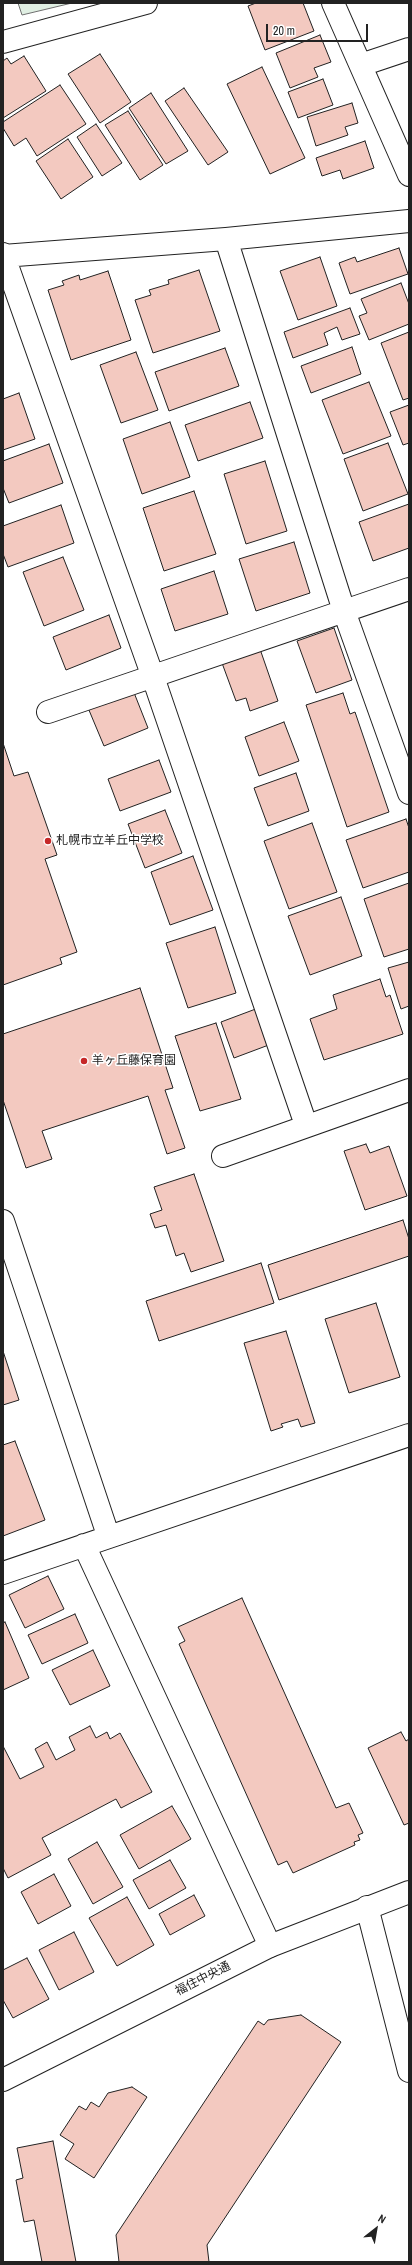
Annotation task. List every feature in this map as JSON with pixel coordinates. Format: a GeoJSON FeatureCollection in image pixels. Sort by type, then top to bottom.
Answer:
{"type":"FeatureCollection","features":[{"type":"Feature","properties":{"kind":"street"},"geometry":{"type":"LineString","coordinates":[[3,42],[146,3]]}},
{"type":"Feature","properties":{"kind":"street"},"geometry":{"type":"LineString","coordinates":[[333,3],[409,175]]}},
{"type":"Feature","properties":{"kind":"street"},"geometry":{"type":"LineString","coordinates":[[361,65],[409,49]]}},
{"type":"Feature","properties":{"kind":"street"},"geometry":{"type":"LineString","coordinates":[[306,1125],[153,677],[4,255],[226,239],[409,221]]}},
{"type":"Feature","properties":{"kind":"street"},"geometry":{"type":"LineString","coordinates":[[226,239],[344,611],[409,793]]}},
{"type":"Feature","properties":{"kind":"street"},"geometry":{"type":"LineString","coordinates":[[48,712],[409,589]]}},
{"type":"Feature","properties":{"kind":"street"},"geometry":{"type":"LineString","coordinates":[[223,1156],[306,1125],[409,1090]]}},
{"type":"Feature","properties":{"kind":"street"},"geometry":{"type":"LineString","coordinates":[[3,1221],[108,1535]]}},
{"type":"Feature","properties":{"kind":"street"},"geometry":{"type":"LineString","coordinates":[[3,1572],[84,1545],[108,1535],[409,1435]]}},
{"type":"Feature","properties":{"kind":"street"},"geometry":{"type":"LineString","coordinates":[[84,1545],[270,1946]]}},
{"type":"Feature","properties":{"kind":"street","name":"福住中央通"},"geometry":{"type":"LineString","coordinates":[[3,2080],[270,1946],[367,1907],[409,1892]]}},
{"type":"Feature","properties":{"kind":"street"},"geometry":{"type":"LineString","coordinates":[[367,1907],[409,2071]]}},
{"type":"Feature","properties":{"kind":"green space"},"geometry":{"type":"Polygon","coordinates":[[[18,3],[72,3],[22,15],[18,3]]]}},
{"type":"Feature","properties":{"kind":"building"},"geometry":{"type":"Polygon","coordinates":[[[256,3],[303,3],[314,31],[265,50],[248,6],[256,3]]]}},
{"type":"Feature","properties":{"kind":"building"},"geometry":{"type":"Polygon","coordinates":[[[320,35],[331,62],[314,68],[318,77],[290,88],[276,53],[320,35]]]}},
{"type":"Feature","properties":{"kind":"building"},"geometry":{"type":"Polygon","coordinates":[[[100,54],[131,102],[100,123],[68,74],[100,54]]]}},
{"type":"Feature","properties":{"kind":"building"},"geometry":{"type":"Polygon","coordinates":[[[24,56],[46,91],[3,118],[3,61],[7,58],[11,64],[24,56]]]}},
{"type":"Feature","properties":{"kind":"building"},"geometry":{"type":"Polygon","coordinates":[[[262,67],[305,158],[270,174],[227,84],[262,67]]]}},
{"type":"Feature","properties":{"kind":"building"},"geometry":{"type":"Polygon","coordinates":[[[323,79],[333,105],[298,118],[288,92],[323,79]]]}},
{"type":"Feature","properties":{"kind":"building"},"geometry":{"type":"Polygon","coordinates":[[[60,85],[86,124],[37,156],[26,138],[14,146],[3,128],[3,122],[60,85]]]}},
{"type":"Feature","properties":{"kind":"building"},"geometry":{"type":"Polygon","coordinates":[[[184,88],[228,152],[208,165],[165,101],[184,88]]]}},
{"type":"Feature","properties":{"kind":"building"},"geometry":{"type":"Polygon","coordinates":[[[151,93],[188,151],[166,164],[129,108],[151,93]]]}},
{"type":"Feature","properties":{"kind":"building"},"geometry":{"type":"Polygon","coordinates":[[[352,103],[358,123],[345,127],[348,135],[316,146],[307,117],[352,103]]]}},
{"type":"Feature","properties":{"kind":"building"},"geometry":{"type":"Polygon","coordinates":[[[128,111],[163,165],[140,180],[105,125],[128,111]]]}},
{"type":"Feature","properties":{"kind":"building"},"geometry":{"type":"Polygon","coordinates":[[[96,124],[122,163],[102,176],[77,137],[96,124]]]}},
{"type":"Feature","properties":{"kind":"building"},"geometry":{"type":"Polygon","coordinates":[[[68,139],[93,177],[61,199],[36,161],[68,139]]]}},
{"type":"Feature","properties":{"kind":"building"},"geometry":{"type":"Polygon","coordinates":[[[365,141],[374,168],[343,179],[340,170],[322,176],[316,158],[365,141]]]}},
{"type":"Feature","properties":{"kind":"building"},"geometry":{"type":"Polygon","coordinates":[[[399,248],[408,274],[350,294],[339,263],[355,257],[357,262],[399,248]]]}},
{"type":"Feature","properties":{"kind":"building"},"geometry":{"type":"Polygon","coordinates":[[[320,257],[337,306],[298,320],[280,271],[320,257]]]}},
{"type":"Feature","properties":{"kind":"building"},"geometry":{"type":"Polygon","coordinates":[[[199,270],[220,331],[153,353],[135,300],[151,295],[149,290],[169,284],[168,280],[199,270]]]}},
{"type":"Feature","properties":{"kind":"building"},"geometry":{"type":"Polygon","coordinates":[[[108,271],[131,340],[71,360],[48,290],[64,285],[62,281],[79,275],[80,280],[108,271]]]}},
{"type":"Feature","properties":{"kind":"building"},"geometry":{"type":"Polygon","coordinates":[[[401,283],[409,304],[409,324],[369,340],[359,316],[367,313],[361,299],[401,283]]]}},
{"type":"Feature","properties":{"kind":"building"},"geometry":{"type":"Polygon","coordinates":[[[350,308],[360,334],[342,340],[337,327],[324,333],[328,345],[293,358],[284,332],[350,308]]]}},
{"type":"Feature","properties":{"kind":"building"},"geometry":{"type":"Polygon","coordinates":[[[409,332],[409,398],[403,400],[381,343],[409,332]]]}},
{"type":"Feature","properties":{"kind":"building"},"geometry":{"type":"Polygon","coordinates":[[[352,347],[361,374],[311,393],[301,366],[352,347]]]}},
{"type":"Feature","properties":{"kind":"building"},"geometry":{"type":"Polygon","coordinates":[[[225,348],[239,386],[169,411],[155,372],[225,348]]]}},
{"type":"Feature","properties":{"kind":"building"},"geometry":{"type":"Polygon","coordinates":[[[136,352],[158,410],[121,423],[100,365],[136,352]]]}},
{"type":"Feature","properties":{"kind":"building"},"geometry":{"type":"Polygon","coordinates":[[[369,382],[391,436],[343,454],[322,400],[369,382]]]}},
{"type":"Feature","properties":{"kind":"building"},"geometry":{"type":"Polygon","coordinates":[[[19,393],[35,439],[3,450],[3,399],[19,393]]]}},
{"type":"Feature","properties":{"kind":"building"},"geometry":{"type":"Polygon","coordinates":[[[250,402],[263,438],[198,461],[185,425],[250,402]]]}},
{"type":"Feature","properties":{"kind":"building"},"geometry":{"type":"Polygon","coordinates":[[[409,405],[409,443],[403,445],[390,412],[409,405]]]}},
{"type":"Feature","properties":{"kind":"building"},"geometry":{"type":"Polygon","coordinates":[[[170,422],[190,477],[142,494],[123,439],[170,422]]]}},
{"type":"Feature","properties":{"kind":"building"},"geometry":{"type":"Polygon","coordinates":[[[388,443],[408,494],[363,511],[344,459],[388,443]]]}},
{"type":"Feature","properties":{"kind":"building"},"geometry":{"type":"Polygon","coordinates":[[[49,444],[63,483],[9,503],[3,488],[3,461],[49,444]]]}},
{"type":"Feature","properties":{"kind":"building"},"geometry":{"type":"Polygon","coordinates":[[[265,461],[287,531],[246,544],[224,474],[265,461]]]}},
{"type":"Feature","properties":{"kind":"building"},"geometry":{"type":"Polygon","coordinates":[[[194,491],[216,554],[164,571],[143,508],[194,491]]]}},
{"type":"Feature","properties":{"kind":"building"},"geometry":{"type":"Polygon","coordinates":[[[409,504],[409,548],[373,561],[359,522],[409,504]]]}},
{"type":"Feature","properties":{"kind":"building"},"geometry":{"type":"Polygon","coordinates":[[[61,505],[74,543],[8,567],[3,554],[3,526],[61,505]]]}},
{"type":"Feature","properties":{"kind":"building"},"geometry":{"type":"Polygon","coordinates":[[[294,542],[310,593],[256,611],[239,559],[294,542]]]}},
{"type":"Feature","properties":{"kind":"building"},"geometry":{"type":"Polygon","coordinates":[[[63,557],[84,610],[44,626],[23,572],[63,557]]]}},
{"type":"Feature","properties":{"kind":"building"},"geometry":{"type":"Polygon","coordinates":[[[214,571],[228,614],[175,631],[161,589],[214,571]]]}},
{"type":"Feature","properties":{"kind":"building"},"geometry":{"type":"Polygon","coordinates":[[[109,615],[121,648],[66,670],[53,637],[109,615]]]}},
{"type":"Feature","properties":{"kind":"building"},"geometry":{"type":"Polygon","coordinates":[[[334,628],[352,680],[316,693],[297,641],[334,628]]]}},
{"type":"Feature","properties":{"kind":"building"},"geometry":{"type":"Polygon","coordinates":[[[260,649],[278,701],[250,711],[246,698],[236,701],[222,663],[260,649]]]}},
{"type":"Feature","properties":{"kind":"building"},"geometry":{"type":"Polygon","coordinates":[[[131,685],[148,728],[104,746],[86,703],[131,685]]]}},
{"type":"Feature","properties":{"kind":"building"},"geometry":{"type":"Polygon","coordinates":[[[343,693],[350,714],[355,712],[389,812],[347,827],[306,705],[343,693]]]}},
{"type":"Feature","properties":{"kind":"building"},"geometry":{"type":"Polygon","coordinates":[[[284,722],[299,761],[259,776],[245,737],[284,722]]]}},
{"type":"Feature","properties":{"kind":"building"},"geometry":{"type":"Polygon","coordinates":[[[3,743],[14,776],[28,772],[57,855],[45,859],[77,952],[60,958],[62,964],[3,985],[3,743]]]}},
{"type":"Feature","properties":{"kind":"building"},"geometry":{"type":"Polygon","coordinates":[[[159,760],[171,792],[120,811],[108,779],[159,760]]]}},
{"type":"Feature","properties":{"kind":"building"},"geometry":{"type":"Polygon","coordinates":[[[296,773],[309,811],[268,826],[254,788],[296,773]]]}},
{"type":"Feature","properties":{"kind":"building"},"geometry":{"type":"Polygon","coordinates":[[[165,810],[182,853],[145,868],[128,824],[165,810]]]}},
{"type":"Feature","properties":{"kind":"building"},"geometry":{"type":"Polygon","coordinates":[[[406,819],[409,828],[409,872],[363,888],[346,840],[406,819]]]}},
{"type":"Feature","properties":{"kind":"building"},"geometry":{"type":"Polygon","coordinates":[[[312,823],[337,892],[289,909],[264,841],[312,823]]]}},
{"type":"Feature","properties":{"kind":"building"},"geometry":{"type":"Polygon","coordinates":[[[193,856],[213,910],[170,925],[151,872],[193,856]]]}},
{"type":"Feature","properties":{"kind":"building"},"geometry":{"type":"Polygon","coordinates":[[[409,883],[409,949],[384,957],[364,899],[409,883]]]}},
{"type":"Feature","properties":{"kind":"building"},"geometry":{"type":"Polygon","coordinates":[[[341,897],[362,956],[310,975],[288,916],[341,897]]]}},
{"type":"Feature","properties":{"kind":"building"},"geometry":{"type":"Polygon","coordinates":[[[215,927],[236,993],[188,1008],[166,943],[215,927]]]}},
{"type":"Feature","properties":{"kind":"building"},"geometry":{"type":"Polygon","coordinates":[[[409,962],[409,1006],[401,1009],[388,968],[409,962]]]}},
{"type":"Feature","properties":{"kind":"building"},"geometry":{"type":"Polygon","coordinates":[[[380,979],[386,997],[390,995],[403,1034],[324,1060],[310,1019],[337,1009],[333,995],[380,979]]]}},
{"type":"Feature","properties":{"kind":"building","name":"羊ヶ丘藤保育園"},"geometry":{"type":"Polygon","coordinates":[[[140,988],[173,1088],[165,1090],[185,1148],[167,1154],[148,1096],[42,1131],[52,1159],[26,1168],[3,1100],[3,1034],[140,988]]]}},
{"type":"Feature","properties":{"kind":"building"},"geometry":{"type":"Polygon","coordinates":[[[261,1007],[274,1043],[234,1058],[221,1022],[261,1007]]]}},
{"type":"Feature","properties":{"kind":"building"},"geometry":{"type":"Polygon","coordinates":[[[216,1023],[241,1099],[200,1111],[175,1036],[216,1023]]]}},
{"type":"Feature","properties":{"kind":"building"},"geometry":{"type":"Polygon","coordinates":[[[366,1144],[370,1153],[389,1146],[407,1196],[365,1210],[344,1151],[366,1144]]]}},
{"type":"Feature","properties":{"kind":"building"},"geometry":{"type":"Polygon","coordinates":[[[194,1174],[224,1261],[191,1272],[184,1253],[176,1256],[166,1225],[155,1228],[150,1214],[162,1210],[154,1187],[194,1174]]]}},
{"type":"Feature","properties":{"kind":"building"},"geometry":{"type":"Polygon","coordinates":[[[403,1220],[409,1239],[409,1256],[279,1300],[268,1265],[403,1220]]]}},
{"type":"Feature","properties":{"kind":"building"},"geometry":{"type":"Polygon","coordinates":[[[261,1263],[274,1303],[159,1341],[146,1301],[261,1263]]]}},
{"type":"Feature","properties":{"kind":"building"},"geometry":{"type":"Polygon","coordinates":[[[376,1303],[400,1377],[349,1393],[325,1319],[376,1303]]]}},
{"type":"Feature","properties":{"kind":"building"},"geometry":{"type":"Polygon","coordinates":[[[286,1331],[315,1423],[301,1427],[298,1419],[281,1424],[283,1427],[271,1431],[244,1343],[286,1331]]]}},
{"type":"Feature","properties":{"kind":"building"},"geometry":{"type":"Polygon","coordinates":[[[3,1351],[19,1400],[3,1405],[3,1351]]]}},
{"type":"Feature","properties":{"kind":"building"},"geometry":{"type":"Polygon","coordinates":[[[15,1441],[45,1520],[3,1536],[3,1445],[15,1441]]]}},
{"type":"Feature","properties":{"kind":"building"},"geometry":{"type":"Polygon","coordinates":[[[48,1576],[64,1609],[25,1628],[9,1595],[48,1576]]]}},
{"type":"Feature","properties":{"kind":"building"},"geometry":{"type":"Polygon","coordinates":[[[242,1598],[336,1808],[349,1803],[363,1833],[358,1835],[360,1840],[354,1842],[355,1845],[293,1873],[287,1861],[278,1865],[179,1644],[185,1641],[178,1627],[242,1598]]]}},
{"type":"Feature","properties":{"kind":"building"},"geometry":{"type":"Polygon","coordinates":[[[75,1614],[88,1643],[42,1664],[28,1635],[75,1614]]]}},
{"type":"Feature","properties":{"kind":"building"},"geometry":{"type":"Polygon","coordinates":[[[5,1622],[29,1678],[3,1690],[3,1623],[5,1622]]]}},
{"type":"Feature","properties":{"kind":"building"},"geometry":{"type":"Polygon","coordinates":[[[93,1650],[110,1686],[70,1705],[52,1670],[93,1650]]]}},
{"type":"Feature","properties":{"kind":"building"},"geometry":{"type":"Polygon","coordinates":[[[90,1726],[96,1738],[107,1732],[110,1739],[120,1733],[152,1792],[121,1808],[116,1799],[42,1838],[51,1855],[8,1878],[3,1868],[3,1746],[20,1779],[44,1767],[35,1749],[47,1742],[56,1760],[75,1750],[69,1737],[90,1726]]]}},
{"type":"Feature","properties":{"kind":"building"},"geometry":{"type":"Polygon","coordinates":[[[401,1732],[406,1741],[409,1739],[409,1823],[404,1825],[368,1748],[401,1732]]]}},
{"type":"Feature","properties":{"kind":"building"},"geometry":{"type":"Polygon","coordinates":[[[172,1806],[191,1839],[139,1869],[120,1835],[172,1806]]]}},
{"type":"Feature","properties":{"kind":"building"},"geometry":{"type":"Polygon","coordinates":[[[97,1842],[123,1887],[93,1904],[68,1859],[97,1842]]]}},
{"type":"Feature","properties":{"kind":"building"},"geometry":{"type":"Polygon","coordinates":[[[170,1860],[186,1888],[149,1909],[133,1880],[170,1860]]]}},
{"type":"Feature","properties":{"kind":"building"},"geometry":{"type":"Polygon","coordinates":[[[54,1874],[71,1906],[38,1924],[21,1892],[54,1874]]]}},
{"type":"Feature","properties":{"kind":"building"},"geometry":{"type":"Polygon","coordinates":[[[194,1895],[205,1916],[170,1935],[159,1914],[194,1895]]]}},
{"type":"Feature","properties":{"kind":"building"},"geometry":{"type":"Polygon","coordinates":[[[127,1897],[154,1945],[117,1966],[89,1918],[127,1897]]]}},
{"type":"Feature","properties":{"kind":"building"},"geometry":{"type":"Polygon","coordinates":[[[74,1932],[94,1972],[59,1990],[39,1950],[74,1932]]]}},
{"type":"Feature","properties":{"kind":"building"},"geometry":{"type":"Polygon","coordinates":[[[27,1958],[49,1999],[13,2018],[3,2000],[3,1970],[27,1958]]]}},
{"type":"Feature","properties":{"kind":"building"},"geometry":{"type":"Polygon","coordinates":[[[301,2015],[341,2042],[207,2245],[209,2262],[119,2262],[116,2235],[258,2021],[264,2025],[268,2020],[301,2015]]]}},
{"type":"Feature","properties":{"kind":"building"},"geometry":{"type":"Polygon","coordinates":[[[132,2087],[147,2097],[94,2178],[65,2159],[74,2144],[60,2135],[79,2106],[86,2110],[91,2102],[99,2107],[108,2093],[132,2087]]]}},
{"type":"Feature","properties":{"kind":"building"},"geometry":{"type":"Polygon","coordinates":[[[53,2141],[76,2262],[42,2262],[34,2220],[24,2222],[16,2180],[23,2178],[17,2148],[53,2141]]]}},
{"type":"Feature","properties":{"kind":"place","name":"札幌市立羊丘中学校"},"geometry":{"type":"Point","coordinates":[48,841]}},
{"type":"Feature","properties":{"kind":"place","name":"羊ヶ丘藤保育園"},"geometry":{"type":"Point","coordinates":[84,1061]}}]}
